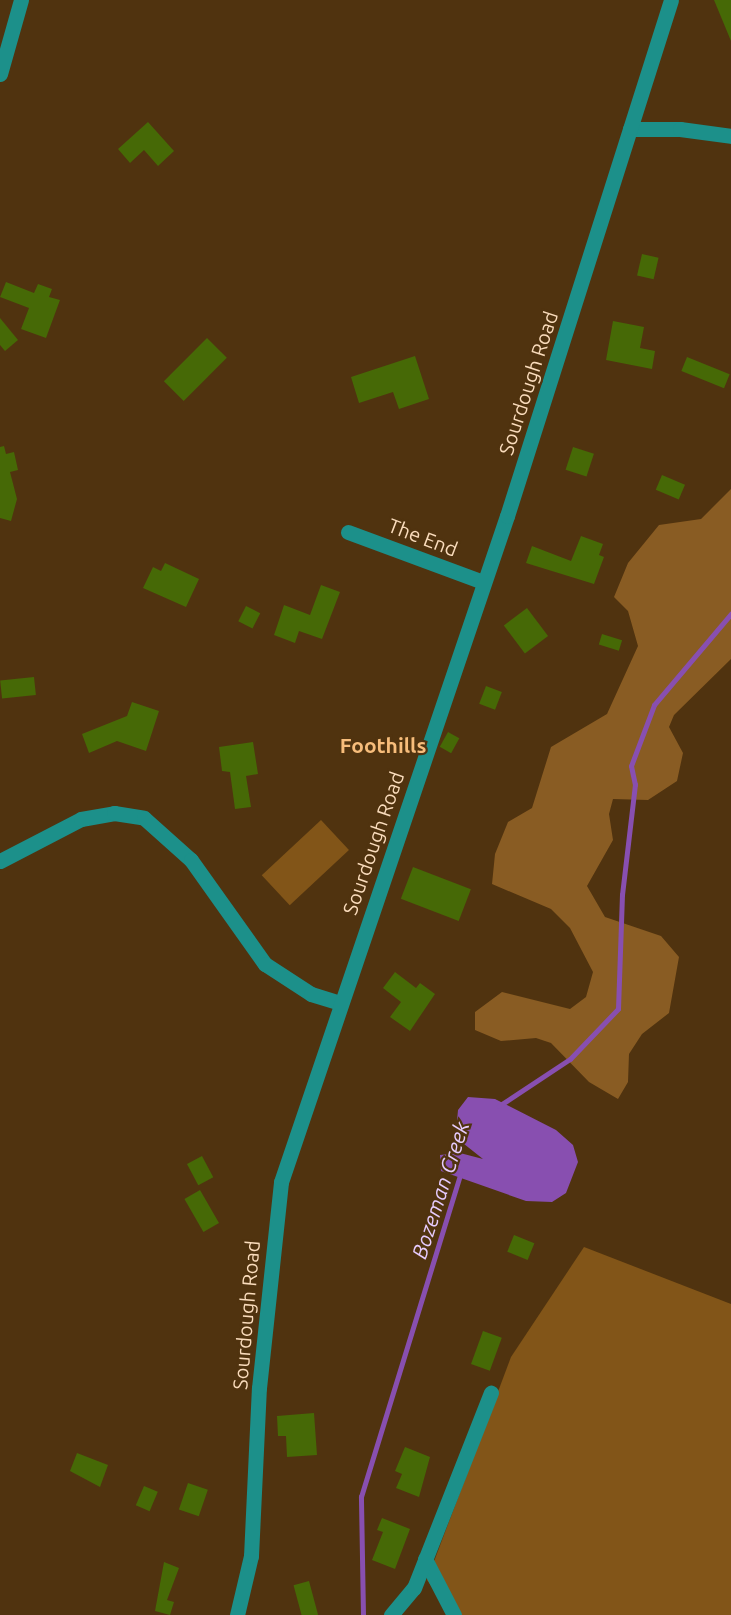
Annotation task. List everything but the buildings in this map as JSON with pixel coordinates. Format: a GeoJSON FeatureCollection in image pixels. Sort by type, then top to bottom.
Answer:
{"type":"FeatureCollection","features":[{"type":"Feature","properties":{"kind":"street"},"geometry":{"type":"LineString","coordinates":[[0,74],[21,0]]}},
{"type":"Feature","properties":{"kind":"street","name":"Sourdough Road"},"geometry":{"type":"LineString","coordinates":[[237,1615],[251,1556],[259,1388],[280,1182],[483,582],[671,0]]}},
{"type":"Feature","properties":{"kind":"street"},"geometry":{"type":"LineString","coordinates":[[630,129],[680,129],[731,136]]}},
{"type":"Feature","properties":{"kind":"street","name":"The End"},"geometry":{"type":"LineString","coordinates":[[348,532],[483,582]]}},
{"type":"Feature","properties":{"kind":"street"},"geometry":{"type":"LineString","coordinates":[[0,861],[81,819],[114,813],[144,818],[191,860],[265,964],[311,994],[341,1003]]}},
{"type":"Feature","properties":{"kind":"street"},"geometry":{"type":"LineString","coordinates":[[391,1615],[414,1588],[491,1393]]}},
{"type":"Feature","properties":{"kind":"street"},"geometry":{"type":"LineString","coordinates":[[425,1559],[454,1615]]}},
{"type":"Feature","properties":{"kind":"shaded area"},"geometry":{"type":"Polygon","coordinates":[[[731,489],[731,659],[674,715],[669,727],[683,753],[677,781],[648,800],[613,799],[609,814],[613,840],[587,886],[605,917],[661,936],[679,957],[669,1013],[642,1034],[629,1054],[628,1082],[618,1099],[589,1082],[551,1043],[536,1038],[501,1041],[475,1030],[475,1012],[502,992],[570,1009],[586,997],[593,972],[570,928],[551,909],[492,884],[495,854],[508,822],[532,808],[551,747],[607,714],[638,646],[628,611],[614,597],[628,563],[659,525],[701,519],[731,489]]]}},
{"type":"Feature","properties":{"kind":"shaded area"},"geometry":{"type":"Polygon","coordinates":[[[321,820],[349,850],[290,905],[262,875],[321,820]]]}},
{"type":"Feature","properties":{"kind":"shaded area"},"geometry":{"type":"Polygon","coordinates":[[[468,1097],[495,1099],[556,1130],[573,1145],[578,1162],[566,1193],[552,1202],[526,1201],[441,1171],[440,1155],[460,1153],[483,1159],[459,1140],[456,1132],[458,1110],[468,1097]]]}},
{"type":"Feature","properties":{"kind":"shaded area"},"geometry":{"type":"Polygon","coordinates":[[[584,1247],[731,1304],[731,1615],[452,1615],[427,1580],[511,1357],[584,1247]]]}},
{"type":"Feature","properties":{"kind":"waterway","name":"Bozeman Creek"},"geometry":{"type":"LineString","coordinates":[[499,1106],[570,1059],[618,1009],[622,895],[635,785],[631,766],[654,705],[731,614]]}},
{"type":"Feature","properties":{"kind":"waterway","name":"Bozeman Creek"},"geometry":{"type":"LineString","coordinates":[[363,1615],[361,1497],[461,1172]]}},
{"type":"Feature","properties":{"kind":"district","name":"Foothills"},"geometry":{"type":"Point","coordinates":[383,745]}}]}
